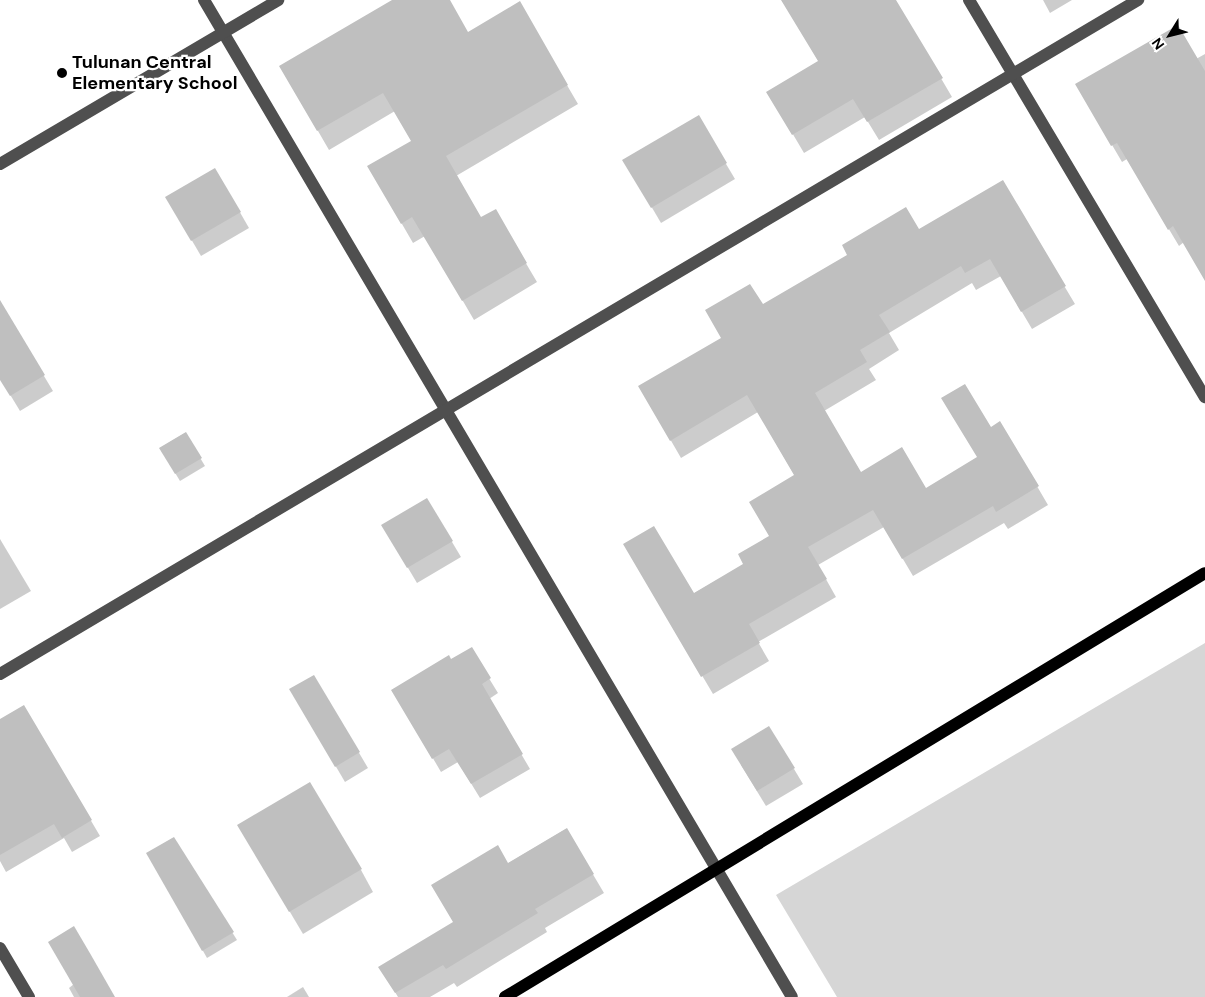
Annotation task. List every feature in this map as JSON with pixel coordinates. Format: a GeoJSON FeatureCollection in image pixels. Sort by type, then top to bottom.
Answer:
{"type":"FeatureCollection","features":[{"type":"Feature","properties":{"kind":"main road"},"geometry":{"type":"LineString","coordinates":[[505,997],[1205,573]]}},
{"type":"Feature","properties":{"kind":"street"},"geometry":{"type":"LineString","coordinates":[[204,0],[792,997]]}},
{"type":"Feature","properties":{"kind":"street"},"geometry":{"type":"LineString","coordinates":[[0,164],[278,0]]}},
{"type":"Feature","properties":{"kind":"street"},"geometry":{"type":"LineString","coordinates":[[969,0],[1205,397]]}},
{"type":"Feature","properties":{"kind":"street"},"geometry":{"type":"LineString","coordinates":[[0,674],[1015,76],[1138,0]]}},
{"type":"Feature","properties":{"kind":"street"},"geometry":{"type":"LineString","coordinates":[[0,948],[29,997]]}},
{"type":"Feature","properties":{"kind":"shaded area"},"geometry":{"type":"Polygon","coordinates":[[[1205,643],[1205,997],[837,997],[776,895],[1205,643]]]}},
{"type":"Feature","properties":{"kind":"building"},"geometry":{"type":"Polygon","coordinates":[[[392,0],[450,0],[468,32],[520,1],[568,85],[446,156],[481,217],[496,209],[527,263],[462,301],[412,217],[401,224],[367,166],[411,141],[383,93],[317,131],[279,66],[392,0]]]}},
{"type":"Feature","properties":{"kind":"building"},"geometry":{"type":"Polygon","coordinates":[[[781,0],[896,0],[943,78],[867,122],[853,99],[792,135],[766,92],[818,61],[781,0]]]}},
{"type":"Feature","properties":{"kind":"building"},"geometry":{"type":"Polygon","coordinates":[[[1178,25],[1205,71],[1205,281],[1173,226],[1168,230],[1117,143],[1111,146],[1075,84],[1178,25]]]}},
{"type":"Feature","properties":{"kind":"building"},"geometry":{"type":"Polygon","coordinates":[[[699,115],[727,163],[651,208],[622,160],[699,115]]]}},
{"type":"Feature","properties":{"kind":"building"},"geometry":{"type":"Polygon","coordinates":[[[215,168],[241,212],[191,241],[165,197],[215,168]]]}},
{"type":"Feature","properties":{"kind":"building"},"geometry":{"type":"Polygon","coordinates":[[[1003,180],[1066,286],[1021,312],[990,259],[965,273],[961,266],[879,315],[890,332],[860,350],[867,362],[815,393],[861,472],[902,447],[926,488],[977,457],[941,398],[965,384],[991,427],[1000,421],[1039,486],[996,512],[993,506],[902,559],[873,510],[808,547],[827,579],[749,624],[760,643],[701,677],[623,544],[654,526],[694,593],[743,564],[738,554],[769,536],[749,502],[794,475],[747,395],[670,441],[638,386],[721,338],[705,310],[750,284],[763,304],[847,255],[842,245],[906,207],[919,229],[1003,180]]]}},
{"type":"Feature","properties":{"kind":"building"},"geometry":{"type":"Polygon","coordinates":[[[0,300],[45,375],[10,396],[0,380],[0,300]]]}},
{"type":"Feature","properties":{"kind":"building"},"geometry":{"type":"Polygon","coordinates":[[[186,432],[202,458],[175,474],[159,448],[186,432]]]}},
{"type":"Feature","properties":{"kind":"building"},"geometry":{"type":"Polygon","coordinates":[[[427,498],[453,541],[407,568],[381,525],[427,498]]]}},
{"type":"Feature","properties":{"kind":"building"},"geometry":{"type":"Polygon","coordinates":[[[472,647],[491,678],[482,684],[523,754],[471,784],[449,749],[432,759],[391,690],[449,655],[451,659],[472,647]]]}},
{"type":"Feature","properties":{"kind":"building"},"geometry":{"type":"Polygon","coordinates":[[[314,675],[360,752],[335,767],[289,689],[314,675]]]}},
{"type":"Feature","properties":{"kind":"building"},"geometry":{"type":"Polygon","coordinates":[[[24,705],[92,820],[62,838],[54,824],[0,855],[0,719],[24,705]]]}},
{"type":"Feature","properties":{"kind":"building"},"geometry":{"type":"Polygon","coordinates":[[[769,726],[795,768],[757,791],[731,749],[769,726]]]}},
{"type":"Feature","properties":{"kind":"building"},"geometry":{"type":"Polygon","coordinates":[[[310,782],[362,869],[289,912],[237,825],[310,782]]]}},
{"type":"Feature","properties":{"kind":"building"},"geometry":{"type":"Polygon","coordinates":[[[567,828],[594,874],[535,909],[538,913],[446,969],[443,965],[395,993],[378,967],[453,922],[431,885],[498,845],[508,863],[567,828]]]}},
{"type":"Feature","properties":{"kind":"building"},"geometry":{"type":"Polygon","coordinates":[[[174,837],[234,932],[202,951],[146,853],[174,837]]]}},
{"type":"Feature","properties":{"kind":"building"},"geometry":{"type":"Polygon","coordinates":[[[74,926],[115,997],[80,997],[48,942],[74,926]]]}},
{"type":"Feature","properties":{"kind":"place","name":"Tulunan Central Elementary School"},"geometry":{"type":"Point","coordinates":[62,73]}}]}
